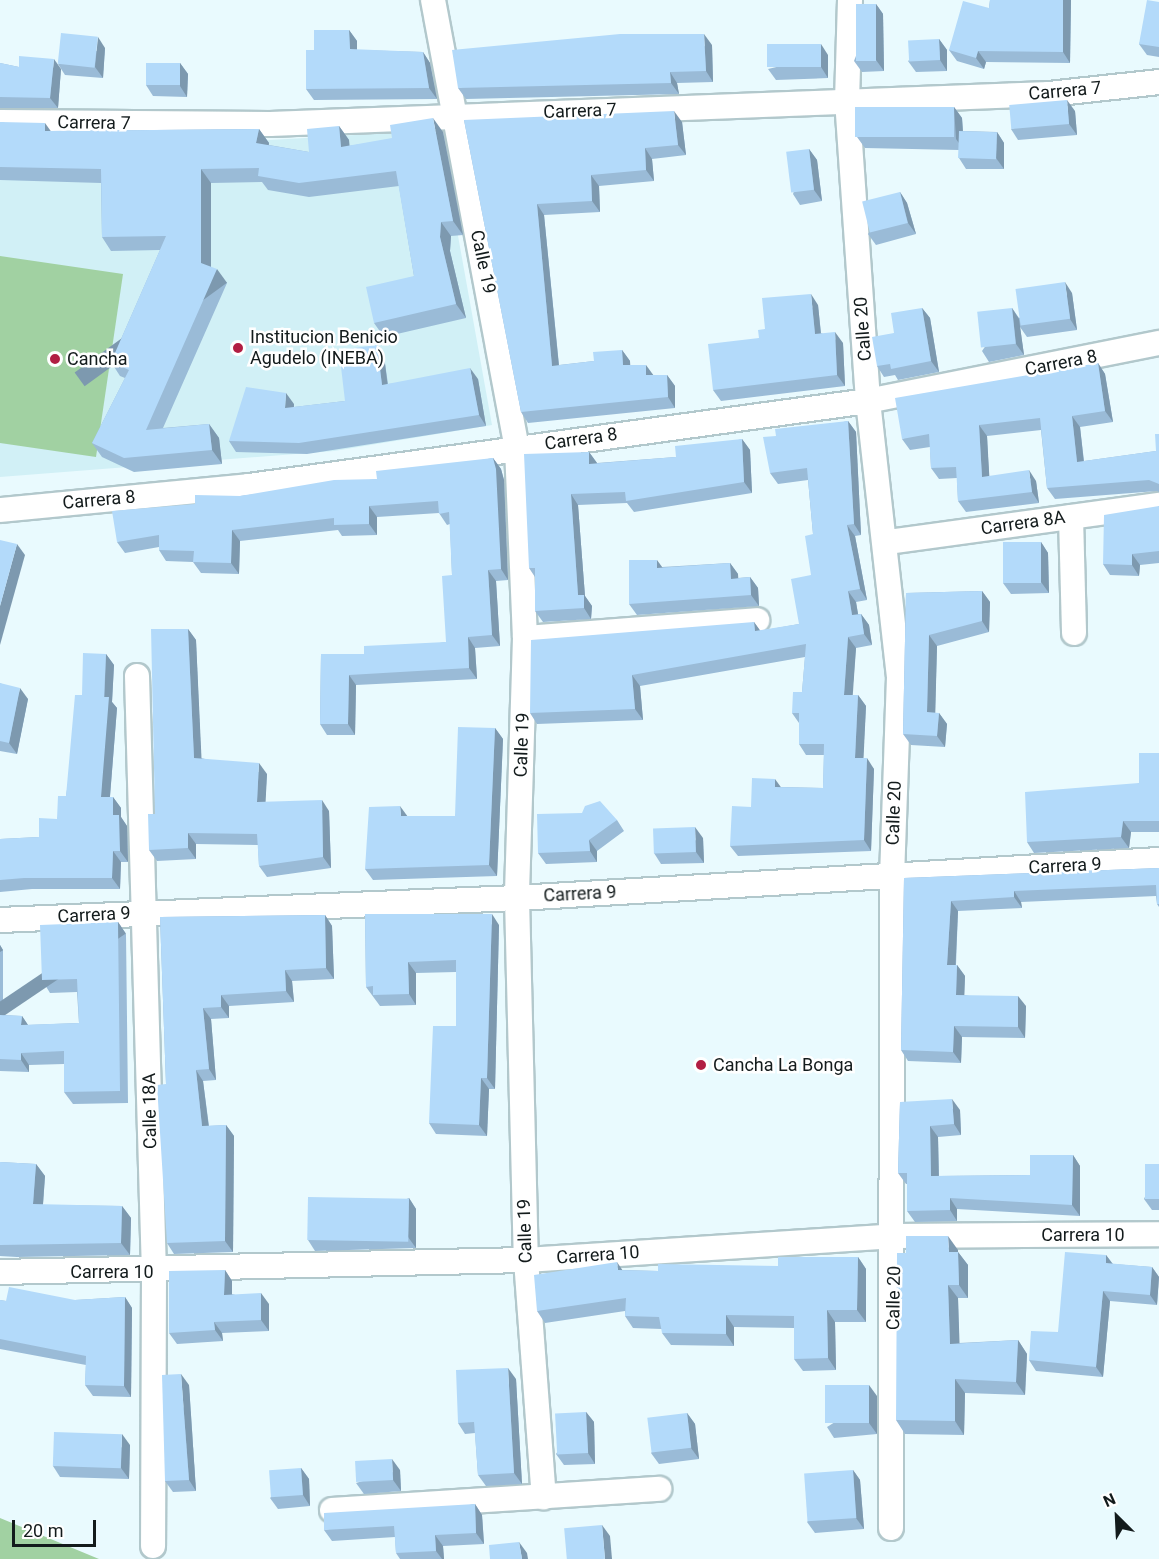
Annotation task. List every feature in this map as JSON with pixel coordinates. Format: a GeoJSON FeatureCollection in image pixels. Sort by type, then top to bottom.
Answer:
{"type":"FeatureCollection","features":[{"type":"Feature","properties":{"kind":"street","name":"Calle 19"},"geometry":{"type":"LineString","coordinates":[[434,0],[452,117],[517,448],[525,638],[517,898],[526,1260],[544,1497]]}},
{"type":"Feature","properties":{"kind":"street","name":"Calle 20"},"geometry":{"type":"LineString","coordinates":[[850,0],[847,100],[868,401],[888,542],[899,677],[892,876],[895,1236],[891,1528]]}},
{"type":"Feature","properties":{"kind":"street","name":"Carrera 7"},"geometry":{"type":"LineString","coordinates":[[0,122],[270,124],[1049,94],[1159,82]]}},
{"type":"Feature","properties":{"kind":"street","name":"Carrera 8"},"geometry":{"type":"LineString","coordinates":[[0,510],[249,486],[868,401],[1159,343]]}},
{"type":"Feature","properties":{"kind":"street","name":"Carrera 8A"},"geometry":{"type":"LineString","coordinates":[[888,542],[1159,505]]}},
{"type":"Feature","properties":{"kind":"street"},"geometry":{"type":"LineString","coordinates":[[1071,517],[1074,633]]}},
{"type":"Feature","properties":{"kind":"street"},"geometry":{"type":"LineString","coordinates":[[525,638],[757,620]]}},
{"type":"Feature","properties":{"kind":"street","name":"Calle 18A"},"geometry":{"type":"LineString","coordinates":[[137,676],[146,912],[154,1272],[153,1546]]}},
{"type":"Feature","properties":{"kind":"street","name":"Carrera 9"},"geometry":{"type":"LineString","coordinates":[[0,920],[517,898],[1159,860]]}},
{"type":"Feature","properties":{"kind":"street","name":"Carrera 10"},"geometry":{"type":"LineString","coordinates":[[0,1272],[154,1272],[526,1260],[895,1236],[1159,1234]]}},
{"type":"Feature","properties":{"kind":"street"},"geometry":{"type":"LineString","coordinates":[[332,1510],[659,1489]]}},
{"type":"Feature","properties":{"kind":"shaded area","name":"Institucion Benicio Agudelo (INEBA)"},"geometry":{"type":"Polygon","coordinates":[[[439,130],[492,425],[334,451],[0,477],[0,140],[221,143],[439,130]]]}},
{"type":"Feature","properties":{"kind":"green space","name":"Cancha"},"geometry":{"type":"Polygon","coordinates":[[[0,256],[123,274],[96,457],[0,443],[0,256]]]}},
{"type":"Feature","properties":{"kind":"green space"},"geometry":{"type":"Polygon","coordinates":[[[0,1518],[99,1559],[0,1559],[0,1518]]]}},
{"type":"Feature","properties":{"kind":"building"},"geometry":{"type":"Polygon","coordinates":[[[990,0],[1063,0],[1063,52],[978,51],[976,58],[949,50],[963,1],[989,8],[990,0]]]}},
{"type":"Feature","properties":{"kind":"building"},"geometry":{"type":"Polygon","coordinates":[[[1147,0],[1159,2],[1159,47],[1139,44],[1147,0]]]}},
{"type":"Feature","properties":{"kind":"building"},"geometry":{"type":"Polygon","coordinates":[[[856,4],[876,4],[876,61],[856,61],[856,4]]]}},
{"type":"Feature","properties":{"kind":"building"},"geometry":{"type":"Polygon","coordinates":[[[314,30],[349,30],[350,49],[423,52],[429,88],[306,89],[306,50],[314,50],[314,30]]]}},
{"type":"Feature","properties":{"kind":"building"},"geometry":{"type":"Polygon","coordinates":[[[61,33],[98,37],[95,68],[58,64],[61,33]]]}},
{"type":"Feature","properties":{"kind":"building"},"geometry":{"type":"Polygon","coordinates":[[[620,34],[704,34],[706,71],[670,72],[671,83],[458,88],[452,50],[620,34]]]}},
{"type":"Feature","properties":{"kind":"building"},"geometry":{"type":"Polygon","coordinates":[[[939,39],[940,60],[909,62],[908,41],[939,39]]]}},
{"type":"Feature","properties":{"kind":"building"},"geometry":{"type":"Polygon","coordinates":[[[767,44],[821,44],[821,67],[767,67],[767,44]]]}},
{"type":"Feature","properties":{"kind":"building"},"geometry":{"type":"Polygon","coordinates":[[[19,56],[54,59],[50,98],[0,97],[0,63],[19,67],[19,56]]]}},
{"type":"Feature","properties":{"kind":"building"},"geometry":{"type":"Polygon","coordinates":[[[146,63],[180,63],[180,85],[146,85],[146,63]]]}},
{"type":"Feature","properties":{"kind":"building"},"geometry":{"type":"Polygon","coordinates":[[[1067,100],[1069,124],[1011,129],[1009,105],[1067,100]]]}},
{"type":"Feature","properties":{"kind":"building"},"geometry":{"type":"Polygon","coordinates":[[[855,107],[954,107],[954,137],[855,137],[855,107]]]}},
{"type":"Feature","properties":{"kind":"building"},"geometry":{"type":"Polygon","coordinates":[[[674,111],[678,145],[645,148],[646,170],[591,175],[592,201],[537,204],[552,366],[594,361],[593,352],[622,350],[623,365],[646,365],[646,375],[667,375],[668,397],[521,412],[464,120],[674,111]]]}},
{"type":"Feature","properties":{"kind":"building"},"geometry":{"type":"Polygon","coordinates":[[[433,118],[453,221],[441,222],[440,237],[456,304],[374,323],[366,287],[414,276],[396,171],[299,183],[258,176],[259,168],[201,169],[201,263],[217,269],[146,430],[209,424],[212,450],[124,458],[92,443],[129,370],[111,362],[166,236],[102,237],[101,169],[0,167],[0,122],[45,123],[45,131],[259,129],[256,143],[309,152],[307,129],[339,126],[341,147],[392,138],[390,125],[433,118]]]}},
{"type":"Feature","properties":{"kind":"building"},"geometry":{"type":"Polygon","coordinates":[[[959,131],[997,132],[996,159],[958,158],[959,131]]]}},
{"type":"Feature","properties":{"kind":"building"},"geometry":{"type":"Polygon","coordinates":[[[809,149],[814,190],[791,192],[786,152],[809,149]]]}},
{"type":"Feature","properties":{"kind":"building"},"geometry":{"type":"Polygon","coordinates":[[[900,192],[908,223],[870,232],[862,201],[900,192]]]}},
{"type":"Feature","properties":{"kind":"building"},"geometry":{"type":"Polygon","coordinates":[[[1065,282],[1070,319],[1021,326],[1015,289],[1065,282]]]}},
{"type":"Feature","properties":{"kind":"building"},"geometry":{"type":"Polygon","coordinates":[[[811,294],[815,334],[835,332],[837,375],[713,390],[708,344],[759,338],[758,330],[765,329],[762,298],[811,294]]]}},
{"type":"Feature","properties":{"kind":"building"},"geometry":{"type":"Polygon","coordinates":[[[922,308],[931,361],[891,369],[890,364],[877,366],[872,337],[894,333],[891,313],[922,308]]]}},
{"type":"Feature","properties":{"kind":"building"},"geometry":{"type":"Polygon","coordinates":[[[1012,308],[1016,344],[981,347],[977,312],[1012,308]]]}},
{"type":"Feature","properties":{"kind":"building"},"geometry":{"type":"Polygon","coordinates":[[[377,345],[382,385],[470,368],[479,415],[299,443],[229,441],[246,387],[286,393],[285,408],[345,401],[339,350],[377,345]]]}},
{"type":"Feature","properties":{"kind":"building"},"geometry":{"type":"Polygon","coordinates":[[[1098,363],[1105,411],[1072,416],[1077,462],[1156,451],[1155,434],[1159,434],[1159,484],[1149,480],[1047,488],[1040,418],[979,425],[982,477],[1029,470],[1032,492],[958,501],[956,467],[931,468],[929,434],[902,439],[895,398],[1098,363]]]}},
{"type":"Feature","properties":{"kind":"building"},"geometry":{"type":"Polygon","coordinates":[[[848,421],[854,524],[847,525],[860,589],[848,591],[852,615],[861,614],[864,634],[848,637],[844,695],[858,695],[855,758],[867,758],[864,840],[730,846],[732,806],[751,807],[752,778],[775,779],[775,787],[823,788],[824,744],[799,744],[799,713],[792,713],[793,692],[802,692],[806,644],[632,675],[635,709],[530,713],[531,640],[754,622],[755,631],[799,624],[791,579],[811,575],[805,536],[813,534],[807,468],[770,473],[763,437],[776,436],[775,429],[848,421]]]}},
{"type":"Feature","properties":{"kind":"building"},"geometry":{"type":"Polygon","coordinates":[[[742,439],[744,482],[626,501],[625,492],[571,494],[578,595],[584,595],[584,608],[535,611],[535,568],[529,568],[524,454],[589,452],[589,464],[676,457],[675,446],[742,439]]]}},
{"type":"Feature","properties":{"kind":"building"},"geometry":{"type":"Polygon","coordinates":[[[493,458],[496,469],[501,569],[488,570],[492,635],[468,637],[469,668],[349,675],[348,724],[320,724],[321,654],[364,654],[364,646],[446,642],[442,576],[452,575],[449,512],[439,514],[438,501],[369,506],[369,524],[334,525],[334,518],[232,530],[231,563],[193,562],[194,551],[159,550],[159,535],[117,542],[112,511],[195,504],[195,495],[240,496],[334,480],[377,479],[376,471],[493,458]]]}},
{"type":"Feature","properties":{"kind":"building"},"geometry":{"type":"Polygon","coordinates":[[[1159,506],[1159,551],[1132,554],[1132,565],[1103,564],[1104,515],[1159,506]]]}},
{"type":"Feature","properties":{"kind":"building"},"geometry":{"type":"Polygon","coordinates":[[[0,540],[17,544],[0,606],[0,540]]]}},
{"type":"Feature","properties":{"kind":"building"},"geometry":{"type":"Polygon","coordinates":[[[1003,542],[1041,542],[1041,583],[1003,583],[1003,542]]]}},
{"type":"Feature","properties":{"kind":"building"},"geometry":{"type":"Polygon","coordinates":[[[629,560],[657,560],[657,568],[730,563],[731,579],[750,577],[751,595],[629,604],[629,560]]]}},
{"type":"Feature","properties":{"kind":"building"},"geometry":{"type":"Polygon","coordinates":[[[982,591],[982,621],[929,635],[927,712],[939,713],[937,736],[903,734],[906,593],[982,591]]]}},
{"type":"Feature","properties":{"kind":"building"},"geometry":{"type":"Polygon","coordinates":[[[151,629],[188,629],[194,758],[259,763],[257,802],[322,800],[323,857],[259,866],[257,834],[188,833],[188,848],[149,850],[148,814],[155,814],[151,629]]]}},
{"type":"Feature","properties":{"kind":"building"},"geometry":{"type":"Polygon","coordinates":[[[83,653],[106,654],[104,697],[109,697],[101,797],[113,797],[113,815],[119,815],[120,851],[113,851],[112,878],[0,880],[0,839],[39,837],[39,818],[57,819],[58,796],[66,796],[75,695],[82,695],[83,653]]]}},
{"type":"Feature","properties":{"kind":"building"},"geometry":{"type":"Polygon","coordinates":[[[0,683],[20,688],[9,743],[0,741],[0,683]]]}},
{"type":"Feature","properties":{"kind":"building"},"geometry":{"type":"Polygon","coordinates":[[[458,727],[495,728],[489,865],[365,869],[369,807],[400,806],[401,816],[455,816],[458,727]]]}},
{"type":"Feature","properties":{"kind":"building"},"geometry":{"type":"Polygon","coordinates":[[[1139,753],[1159,753],[1159,821],[1123,821],[1121,837],[1027,842],[1025,792],[1139,783],[1139,753]]]}},
{"type":"Feature","properties":{"kind":"building"},"geometry":{"type":"Polygon","coordinates":[[[600,801],[617,820],[589,840],[590,851],[538,853],[537,814],[582,813],[585,806],[600,801]]]}},
{"type":"Feature","properties":{"kind":"building"},"geometry":{"type":"Polygon","coordinates":[[[695,827],[696,852],[654,853],[653,828],[695,827]]]}},
{"type":"Feature","properties":{"kind":"building"},"geometry":{"type":"Polygon","coordinates":[[[1159,868],[1159,904],[1157,904],[1156,885],[1014,891],[1014,897],[951,901],[947,965],[957,965],[956,995],[1018,996],[1018,1027],[954,1026],[953,1052],[901,1050],[904,878],[1159,868]]]}},
{"type":"Feature","properties":{"kind":"building"},"geometry":{"type":"Polygon","coordinates":[[[365,914],[492,914],[487,1078],[481,1078],[479,1125],[429,1123],[433,1026],[456,1026],[456,960],[408,962],[409,994],[373,995],[373,986],[366,987],[365,914]]]}},
{"type":"Feature","properties":{"kind":"building"},"geometry":{"type":"Polygon","coordinates":[[[325,915],[326,968],[285,970],[286,991],[221,995],[221,1007],[203,1008],[209,1069],[196,1070],[202,1126],[226,1125],[225,1241],[167,1243],[157,1085],[166,1084],[160,917],[325,915]]]}},
{"type":"Feature","properties":{"kind":"building"},"geometry":{"type":"Polygon","coordinates":[[[118,922],[120,1091],[64,1092],[64,1051],[21,1053],[21,1060],[0,1059],[0,1015],[22,1016],[21,1025],[79,1023],[77,979],[42,980],[40,925],[118,922]]]}},
{"type":"Feature","properties":{"kind":"building"},"geometry":{"type":"Polygon","coordinates":[[[952,1099],[954,1124],[930,1126],[931,1176],[1030,1175],[1030,1155],[1073,1155],[1072,1205],[950,1198],[950,1210],[907,1211],[907,1173],[898,1173],[900,1102],[952,1099]]]}},
{"type":"Feature","properties":{"kind":"building"},"geometry":{"type":"Polygon","coordinates":[[[0,1162],[36,1164],[33,1204],[122,1206],[121,1243],[0,1245],[0,1162]]]}},
{"type":"Feature","properties":{"kind":"building"},"geometry":{"type":"Polygon","coordinates":[[[1145,1164],[1159,1164],[1159,1199],[1145,1199],[1145,1164]]]}},
{"type":"Feature","properties":{"kind":"building"},"geometry":{"type":"Polygon","coordinates":[[[308,1197],[409,1199],[408,1242],[307,1240],[308,1197]]]}},
{"type":"Feature","properties":{"kind":"building"},"geometry":{"type":"Polygon","coordinates":[[[906,1236],[948,1236],[949,1252],[958,1252],[959,1285],[948,1285],[950,1344],[1018,1340],[1016,1382],[955,1379],[955,1421],[896,1420],[897,1253],[906,1253],[906,1236]]]}},
{"type":"Feature","properties":{"kind":"building"},"geometry":{"type":"Polygon","coordinates":[[[1065,1252],[1106,1255],[1106,1263],[1152,1267],[1150,1295],[1103,1291],[1096,1367],[1029,1360],[1031,1331],[1058,1332],[1065,1252]]]}},
{"type":"Feature","properties":{"kind":"building"},"geometry":{"type":"Polygon","coordinates":[[[778,1257],[858,1257],[857,1310],[827,1310],[828,1358],[794,1359],[794,1316],[726,1315],[726,1334],[662,1333],[659,1317],[625,1316],[626,1298],[537,1311],[534,1275],[617,1262],[618,1270],[658,1271],[658,1264],[778,1266],[778,1257]]]}},
{"type":"Feature","properties":{"kind":"building"},"geometry":{"type":"Polygon","coordinates":[[[225,1270],[224,1295],[261,1293],[261,1320],[214,1322],[215,1330],[169,1333],[169,1271],[225,1270]]]}},
{"type":"Feature","properties":{"kind":"building"},"geometry":{"type":"Polygon","coordinates":[[[9,1287],[75,1300],[125,1297],[124,1386],[85,1385],[86,1356],[0,1339],[0,1300],[6,1301],[9,1287]]]}},
{"type":"Feature","properties":{"kind":"building"},"geometry":{"type":"Polygon","coordinates":[[[508,1368],[514,1473],[478,1475],[474,1422],[458,1423],[456,1370],[508,1368]]]}},
{"type":"Feature","properties":{"kind":"building"},"geometry":{"type":"Polygon","coordinates":[[[181,1374],[189,1480],[165,1481],[162,1375],[181,1374]]]}},
{"type":"Feature","properties":{"kind":"building"},"geometry":{"type":"Polygon","coordinates":[[[825,1385],[869,1385],[869,1423],[825,1423],[825,1385]]]}},
{"type":"Feature","properties":{"kind":"building"},"geometry":{"type":"Polygon","coordinates":[[[586,1412],[588,1453],[557,1455],[555,1414],[586,1412]]]}},
{"type":"Feature","properties":{"kind":"building"},"geometry":{"type":"Polygon","coordinates":[[[687,1413],[691,1448],[652,1453],[647,1418],[687,1413]]]}},
{"type":"Feature","properties":{"kind":"building"},"geometry":{"type":"Polygon","coordinates":[[[54,1432],[122,1434],[121,1468],[53,1466],[54,1432]]]}},
{"type":"Feature","properties":{"kind":"building"},"geometry":{"type":"Polygon","coordinates":[[[392,1459],[393,1480],[356,1482],[355,1461],[392,1459]]]}},
{"type":"Feature","properties":{"kind":"building"},"geometry":{"type":"Polygon","coordinates":[[[301,1468],[303,1495],[271,1497],[269,1470],[301,1468]]]}},
{"type":"Feature","properties":{"kind":"building"},"geometry":{"type":"Polygon","coordinates":[[[853,1470],[856,1518],[807,1521],[804,1473],[853,1470]]]}},
{"type":"Feature","properties":{"kind":"building"},"geometry":{"type":"Polygon","coordinates":[[[475,1504],[476,1533],[435,1535],[436,1551],[396,1553],[394,1526],[324,1530],[324,1513],[475,1504]]]}},
{"type":"Feature","properties":{"kind":"building"},"geometry":{"type":"Polygon","coordinates":[[[602,1525],[605,1559],[567,1559],[564,1528],[602,1525]]]}},
{"type":"Feature","properties":{"kind":"building"},"geometry":{"type":"Polygon","coordinates":[[[519,1542],[522,1559],[490,1559],[489,1545],[519,1542]]]}},
{"type":"Feature","properties":{"kind":"place","name":"Institucion Benicio Agudelo (INEBA)"},"geometry":{"type":"Point","coordinates":[238,348]}},
{"type":"Feature","properties":{"kind":"place","name":"Cancha"},"geometry":{"type":"Point","coordinates":[55,359]}},
{"type":"Feature","properties":{"kind":"place","name":"Cancha La Bonga"},"geometry":{"type":"Point","coordinates":[701,1065]}}]}
